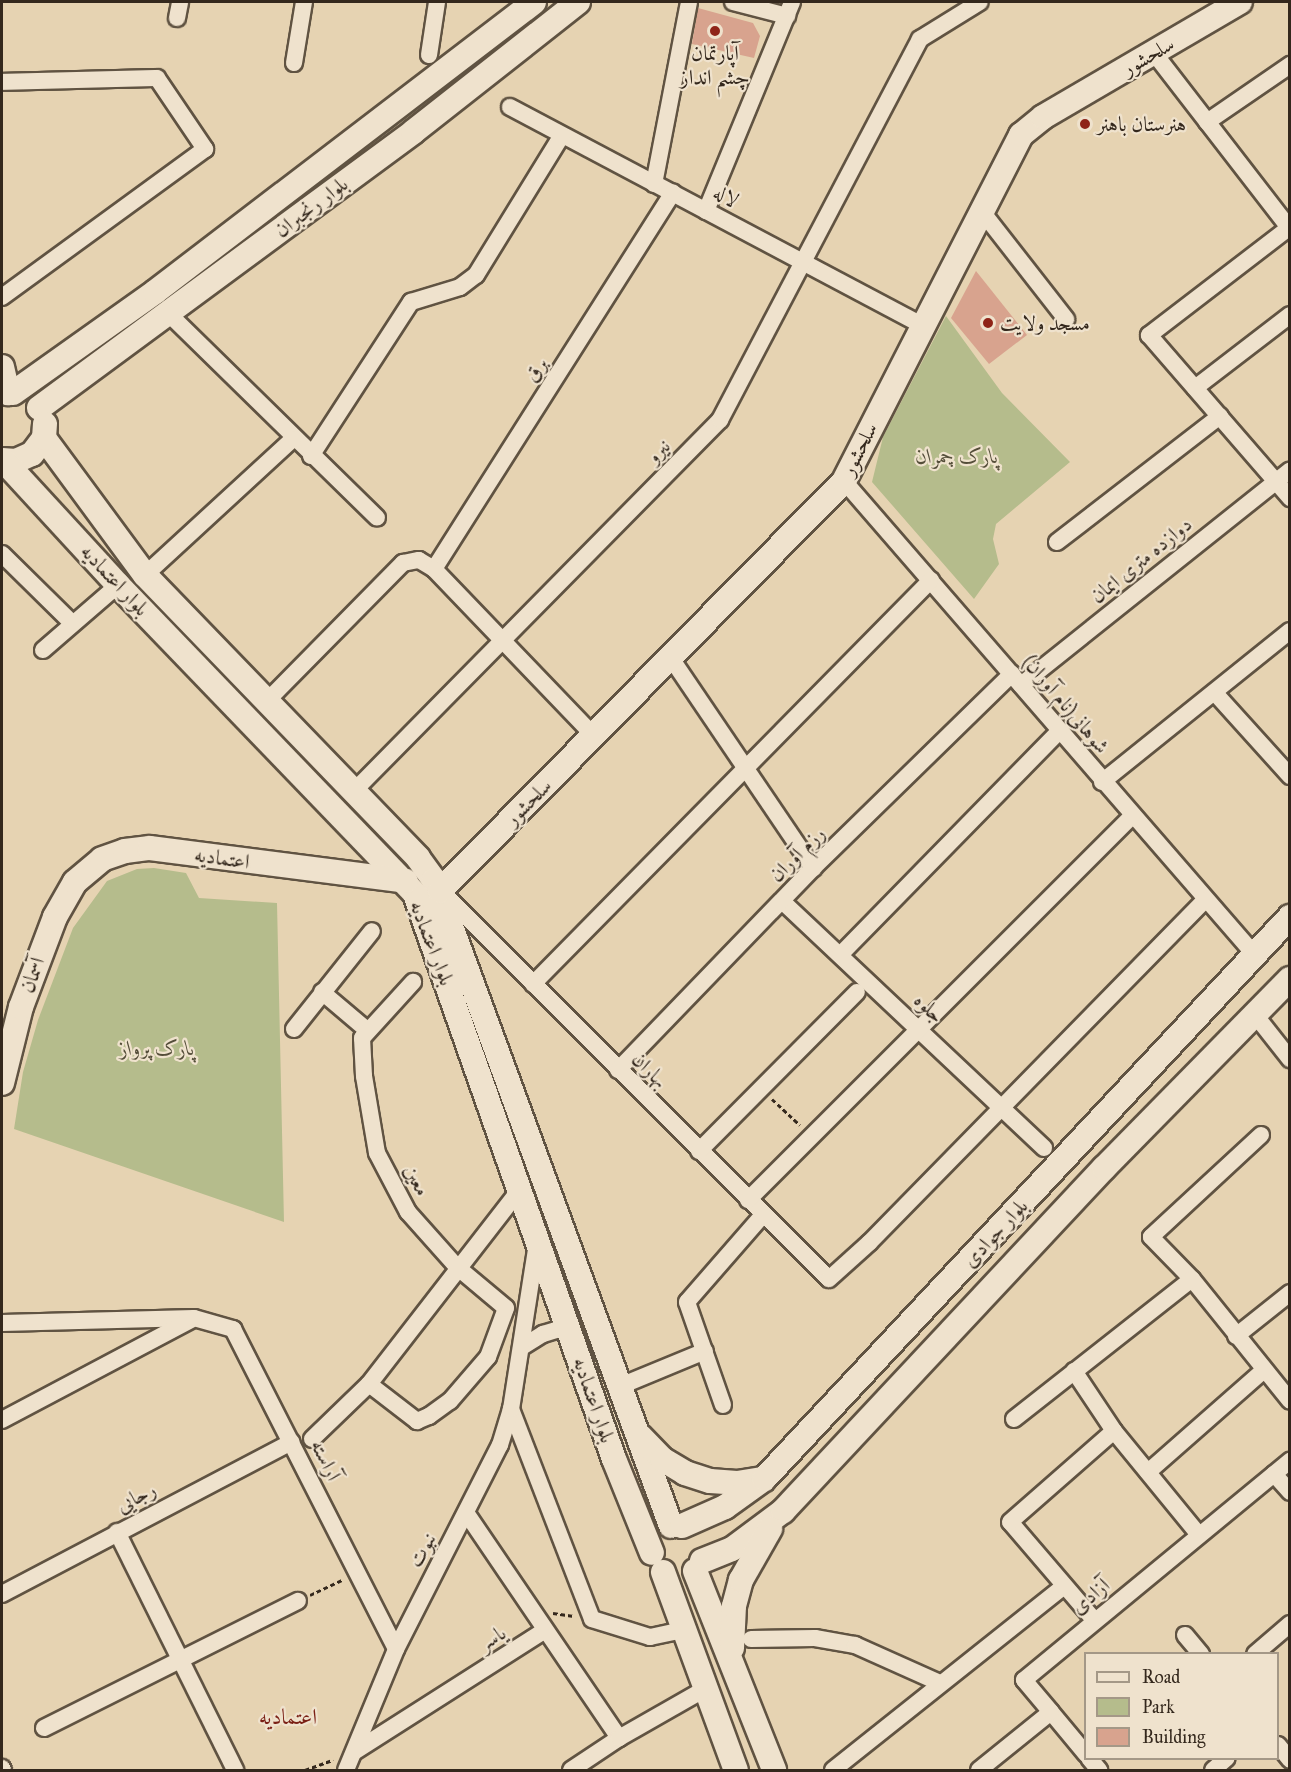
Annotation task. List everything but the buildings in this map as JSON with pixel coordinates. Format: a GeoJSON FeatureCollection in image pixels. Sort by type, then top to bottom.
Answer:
{"type":"FeatureCollection","features":[{"type":"Feature","properties":{"kind":"street"},"geometry":{"type":"LineString","coordinates":[[294,63],[304,2]]}},
{"type":"Feature","properties":{"kind":"street"},"geometry":{"type":"LineString","coordinates":[[429,55],[437,2]]}},
{"type":"Feature","properties":{"kind":"street","name":"بلوار رنجبران"},"geometry":{"type":"LineString","coordinates":[[8,394],[155,292],[534,2]]}},
{"type":"Feature","properties":{"kind":"street","name":"بلوار رنجبران"},"geometry":{"type":"LineString","coordinates":[[39,408],[413,132],[578,2]]}},
{"type":"Feature","properties":{"kind":"street"},"geometry":{"type":"LineString","coordinates":[[654,184],[689,2]]}},
{"type":"Feature","properties":{"kind":"street"},"geometry":{"type":"LineString","coordinates":[[706,211],[789,9],[733,2]]}},
{"type":"Feature","properties":{"kind":"street","name":"نیرو"},"geometry":{"type":"LineString","coordinates":[[353,792],[720,420],[920,39],[980,2]]}},
{"type":"Feature","properties":{"kind":"street","name":"سلحشور"},"geometry":{"type":"LineString","coordinates":[[440,891],[844,481],[1005,160],[1031,125],[1240,2]]}},
{"type":"Feature","properties":{"kind":"street"},"geometry":{"type":"LineString","coordinates":[[1154,53],[1289,228],[1149,335],[1220,416],[1283,475],[1290,498]]}},
{"type":"Feature","properties":{"kind":"street"},"geometry":{"type":"LineString","coordinates":[[1207,122],[1290,65]]}},
{"type":"Feature","properties":{"kind":"street"},"geometry":{"type":"LineString","coordinates":[[2,82],[157,78],[205,149],[2,297]]}},
{"type":"Feature","properties":{"kind":"street","name":"لاله"},"geometry":{"type":"LineString","coordinates":[[510,107],[921,325]]}},
{"type":"Feature","properties":{"kind":"street"},"geometry":{"type":"LineString","coordinates":[[311,456],[411,302],[444,291],[476,275],[562,135]]}},
{"type":"Feature","properties":{"kind":"street","name":"برق"},"geometry":{"type":"LineString","coordinates":[[434,569],[673,193]]}},
{"type":"Feature","properties":{"kind":"street"},"geometry":{"type":"LineString","coordinates":[[980,209],[1066,319]]}},
{"type":"Feature","properties":{"kind":"street"},"geometry":{"type":"LineString","coordinates":[[169,314],[294,440],[377,518]]}},
{"type":"Feature","properties":{"kind":"street"},"geometry":{"type":"LineString","coordinates":[[1195,388],[1290,315]]}},
{"type":"Feature","properties":{"kind":"street"},"geometry":{"type":"LineString","coordinates":[[2,367],[8,394],[28,398],[39,408],[45,422],[44,438],[27,457],[3,460]]}},
{"type":"Feature","properties":{"kind":"street"},"geometry":{"type":"LineString","coordinates":[[1057,542],[1220,416]]}},
{"type":"Feature","properties":{"kind":"street","name":"بلوار اعتمادیه"},"geometry":{"type":"LineString","coordinates":[[44,438],[145,575],[418,858],[440,891],[628,1417],[677,1526]]}},
{"type":"Feature","properties":{"kind":"street"},"geometry":{"type":"LineString","coordinates":[[145,575],[294,440]]}},
{"type":"Feature","properties":{"kind":"street","name":"بلوار اعتمادیه"},"geometry":{"type":"LineString","coordinates":[[3,460],[118,585],[406,881],[420,903],[518,1192],[569,1326],[614,1459],[657,1563],[736,1770]]}},
{"type":"Feature","properties":{"kind":"street","name":"دوازده متری ایمان"},"geometry":{"type":"LineString","coordinates":[[1016,679],[1283,475]]}},
{"type":"Feature","properties":{"kind":"street","name":"شوهانی(نام آوران)"},"geometry":{"type":"LineString","coordinates":[[844,481],[932,580],[1058,732],[1254,954]]}},
{"type":"Feature","properties":{"kind":"street"},"geometry":{"type":"LineString","coordinates":[[2,554],[72,623]]}},
{"type":"Feature","properties":{"kind":"street"},"geometry":{"type":"LineString","coordinates":[[266,703],[403,564],[419,560],[434,569],[593,735]]}},
{"type":"Feature","properties":{"kind":"street"},"geometry":{"type":"LineString","coordinates":[[532,984],[932,580]]}},
{"type":"Feature","properties":{"kind":"street"},"geometry":{"type":"LineString","coordinates":[[43,650],[118,585]]}},
{"type":"Feature","properties":{"kind":"street"},"geometry":{"type":"LineString","coordinates":[[1102,782],[1290,631]]}},
{"type":"Feature","properties":{"kind":"street"},"geometry":{"type":"LineString","coordinates":[[671,658],[813,868]]}},
{"type":"Feature","properties":{"kind":"street","name":"رزم آوران"},"geometry":{"type":"LineString","coordinates":[[618,1070],[813,868],[1016,679]]}},
{"type":"Feature","properties":{"kind":"street"},"geometry":{"type":"LineString","coordinates":[[1215,693],[1290,776]]}},
{"type":"Feature","properties":{"kind":"street"},"geometry":{"type":"LineString","coordinates":[[840,955],[1058,732]]}},
{"type":"Feature","properties":{"kind":"street"},"geometry":{"type":"LineString","coordinates":[[748,1200],[1132,816]]}},
{"type":"Feature","properties":{"kind":"street","name":"اعتمادیه"},"geometry":{"type":"LineString","coordinates":[[60,905],[75,882],[95,864],[117,853],[141,848],[406,881]]}},
{"type":"Feature","properties":{"kind":"street","name":"بهاران"},"geometry":{"type":"LineString","coordinates":[[440,891],[829,1279],[869,1243],[1000,1106]]}},
{"type":"Feature","properties":{"kind":"street"},"geometry":{"type":"LineString","coordinates":[[1000,1106],[1205,900]]}},
{"type":"Feature","properties":{"kind":"street","name":"جلوه"},"geometry":{"type":"LineString","coordinates":[[782,901],[1044,1148]]}},
{"type":"Feature","properties":{"kind":"street","name":"آسمان"},"geometry":{"type":"LineString","coordinates":[[2,1083],[21,1007],[60,905]]}},
{"type":"Feature","properties":{"kind":"street","name":"بلوار جوادی"},"geometry":{"type":"LineString","coordinates":[[677,1526],[725,1507],[764,1479],[1290,917]]}},
{"type":"Feature","properties":{"kind":"street"},"geometry":{"type":"LineString","coordinates":[[294,1029],[372,931]]}},
{"type":"Feature","properties":{"kind":"street","name":"بلوار جوادی"},"geometry":{"type":"LineString","coordinates":[[698,1566],[732,1549],[783,1511],[1104,1168],[1290,979]]}},
{"type":"Feature","properties":{"kind":"street"},"geometry":{"type":"LineString","coordinates":[[322,992],[367,1030],[413,982]]}},
{"type":"Feature","properties":{"kind":"street"},"geometry":{"type":"LineString","coordinates":[[699,1151],[857,992]]}},
{"type":"Feature","properties":{"kind":"street"},"geometry":{"type":"LineString","coordinates":[[1256,1016],[1290,1059]]}},
{"type":"Feature","properties":{"kind":"street","name":"معین"},"geometry":{"type":"LineString","coordinates":[[367,1030],[362,1038],[364,1076],[378,1153],[408,1212],[457,1267],[524,1324]]}},
{"type":"Feature","properties":{"kind":"street"},"geometry":{"type":"LineString","coordinates":[[1261,1135],[1150,1237],[1192,1279],[1290,1401]]}},
{"type":"Feature","properties":{"kind":"street"},"geometry":{"type":"LineString","coordinates":[[1077,1144],[1104,1168]]}},
{"type":"Feature","properties":{"kind":"street"},"geometry":{"type":"LineString","coordinates":[[312,1440],[369,1384],[457,1267],[518,1192]]}},
{"type":"Feature","properties":{"kind":"street"},"geometry":{"type":"LineString","coordinates":[[723,1405],[687,1302],[763,1215]]}},
{"type":"Feature","properties":{"kind":"street","name":"نبوت"},"geometry":{"type":"LineString","coordinates":[[346,1770],[396,1649],[492,1464],[511,1409],[537,1241]]}},
{"type":"Feature","properties":{"kind":"street"},"geometry":{"type":"LineString","coordinates":[[1014,1419],[1192,1279]]}},
{"type":"Feature","properties":{"kind":"street"},"geometry":{"type":"LineString","coordinates":[[1236,1336],[1290,1293]]}},
{"type":"Feature","properties":{"kind":"street"},"geometry":{"type":"LineString","coordinates":[[369,1384],[417,1421],[450,1401],[476,1374],[496,1341],[506,1308]]}},
{"type":"Feature","properties":{"kind":"street"},"geometry":{"type":"LineString","coordinates":[[2,1420],[194,1318]]}},
{"type":"Feature","properties":{"kind":"street","name":"آراسته"},"geometry":{"type":"LineString","coordinates":[[2,1323],[194,1318],[233,1329],[396,1649]]}},
{"type":"Feature","properties":{"kind":"street"},"geometry":{"type":"LineString","coordinates":[[522,1347],[543,1334],[569,1326]]}},
{"type":"Feature","properties":{"kind":"street"},"geometry":{"type":"LineString","coordinates":[[618,1387],[705,1351]]}},
{"type":"Feature","properties":{"kind":"street"},"geometry":{"type":"LineString","coordinates":[[1148,1472],[1264,1370]]}},
{"type":"Feature","properties":{"kind":"street"},"geometry":{"type":"LineString","coordinates":[[1074,1371],[1114,1431],[1199,1535]]}},
{"type":"Feature","properties":{"kind":"street"},"geometry":{"type":"LineString","coordinates":[[511,1409],[592,1619],[650,1637],[682,1630]]}},
{"type":"Feature","properties":{"kind":"street"},"geometry":{"type":"LineString","coordinates":[[628,1417],[642,1440],[662,1459],[685,1473],[728,1483],[764,1479]]}},
{"type":"Feature","properties":{"kind":"street"},"geometry":{"type":"LineString","coordinates":[[1095,1621],[1010,1522],[1114,1431]]}},
{"type":"Feature","properties":{"kind":"street","name":"رجایی"},"geometry":{"type":"LineString","coordinates":[[2,1594],[292,1442]]}},
{"type":"Feature","properties":{"kind":"street","name":"آزادی"},"geometry":{"type":"LineString","coordinates":[[1051,1712],[1024,1680],[1290,1461]]}},
{"type":"Feature","properties":{"kind":"street"},"geometry":{"type":"LineString","coordinates":[[1274,1474],[1290,1492]]}},
{"type":"Feature","properties":{"kind":"street"},"geometry":{"type":"LineString","coordinates":[[733,1659],[732,1623],[741,1580],[752,1555],[783,1511]]}},
{"type":"Feature","properties":{"kind":"street"},"geometry":{"type":"LineString","coordinates":[[467,1514],[544,1631],[619,1738]]}},
{"type":"Feature","properties":{"kind":"street"},"geometry":{"type":"LineString","coordinates":[[698,1566],[674,1577],[657,1563],[661,1532],[677,1526],[701,1539],[698,1566],[733,1659],[750,1715],[774,1770]]}},
{"type":"Feature","properties":{"kind":"street"},"geometry":{"type":"LineString","coordinates":[[117,1532],[234,1770]]}},
{"type":"Feature","properties":{"kind":"street"},"geometry":{"type":"LineString","coordinates":[[833,1770],[1064,1586]]}},
{"type":"Feature","properties":{"kind":"street"},"geometry":{"type":"LineString","coordinates":[[44,1728],[298,1601]]}},
{"type":"Feature","properties":{"kind":"street"},"geometry":{"type":"LineString","coordinates":[[1256,1652],[1290,1624]]}},
{"type":"Feature","properties":{"kind":"street","name":"یاسر"},"geometry":{"type":"LineString","coordinates":[[354,1752],[544,1631]]}},
{"type":"Feature","properties":{"kind":"street"},"geometry":{"type":"LineString","coordinates":[[1185,1635],[1200,1652]]}},
{"type":"Feature","properties":{"kind":"street"},"geometry":{"type":"LineString","coordinates":[[751,1639],[815,1638],[855,1645],[940,1683]]}},
{"type":"Feature","properties":{"kind":"street"},"geometry":{"type":"LineString","coordinates":[[571,1770],[619,1738],[705,1689]]}},
{"type":"Feature","properties":{"kind":"street"},"geometry":{"type":"LineString","coordinates":[[979,1770],[1051,1712],[1084,1752]]}},
{"type":"Feature","properties":{"kind":"street"},"geometry":{"type":"LineString","coordinates":[[1279,1746],[1290,1760]]}},
{"type":"Feature","properties":{"kind":"street"},"geometry":{"type":"LineString","coordinates":[[1213,1770],[1225,1760]]}},
{"type":"Feature","properties":{"kind":"path"},"geometry":{"type":"LineString","coordinates":[[761,1089],[812,1137]]}},
{"type":"Feature","properties":{"kind":"path"},"geometry":{"type":"LineString","coordinates":[[298,1601],[357,1572]]}},
{"type":"Feature","properties":{"kind":"path"},"geometry":{"type":"LineString","coordinates":[[531,1610],[592,1619]]}},
{"type":"Feature","properties":{"kind":"path"},"geometry":{"type":"LineString","coordinates":[[305,1770],[354,1752]]}},
{"type":"Feature","properties":{"kind":"green space","name":"پارک چمران"},"geometry":{"type":"Polygon","coordinates":[[[946,316],[1002,393],[1070,462],[996,524],[993,539],[999,564],[974,599],[872,482],[883,437],[946,316]]]}},
{"type":"Feature","properties":{"kind":"green space","name":"پارک پرواز"},"geometry":{"type":"Polygon","coordinates":[[[154,868],[186,873],[199,898],[277,903],[284,1222],[14,1129],[23,1072],[38,1020],[73,928],[107,881],[137,869],[154,868]]]}},
{"type":"Feature","properties":{"kind":"place","name":"آپارتمان چشم انداز"},"geometry":{"type":"Point","coordinates":[715,31]}},
{"type":"Feature","properties":{"kind":"place","name":"هنرستان باهنر"},"geometry":{"type":"Point","coordinates":[1085,124]}},
{"type":"Feature","properties":{"kind":"place","name":"مسجد ولایت"},"geometry":{"type":"Point","coordinates":[988,323]}},
{"type":"Feature","properties":{"kind":"district","name":"اعتمادیه"},"geometry":{"type":"Point","coordinates":[288,1717]}}]}
